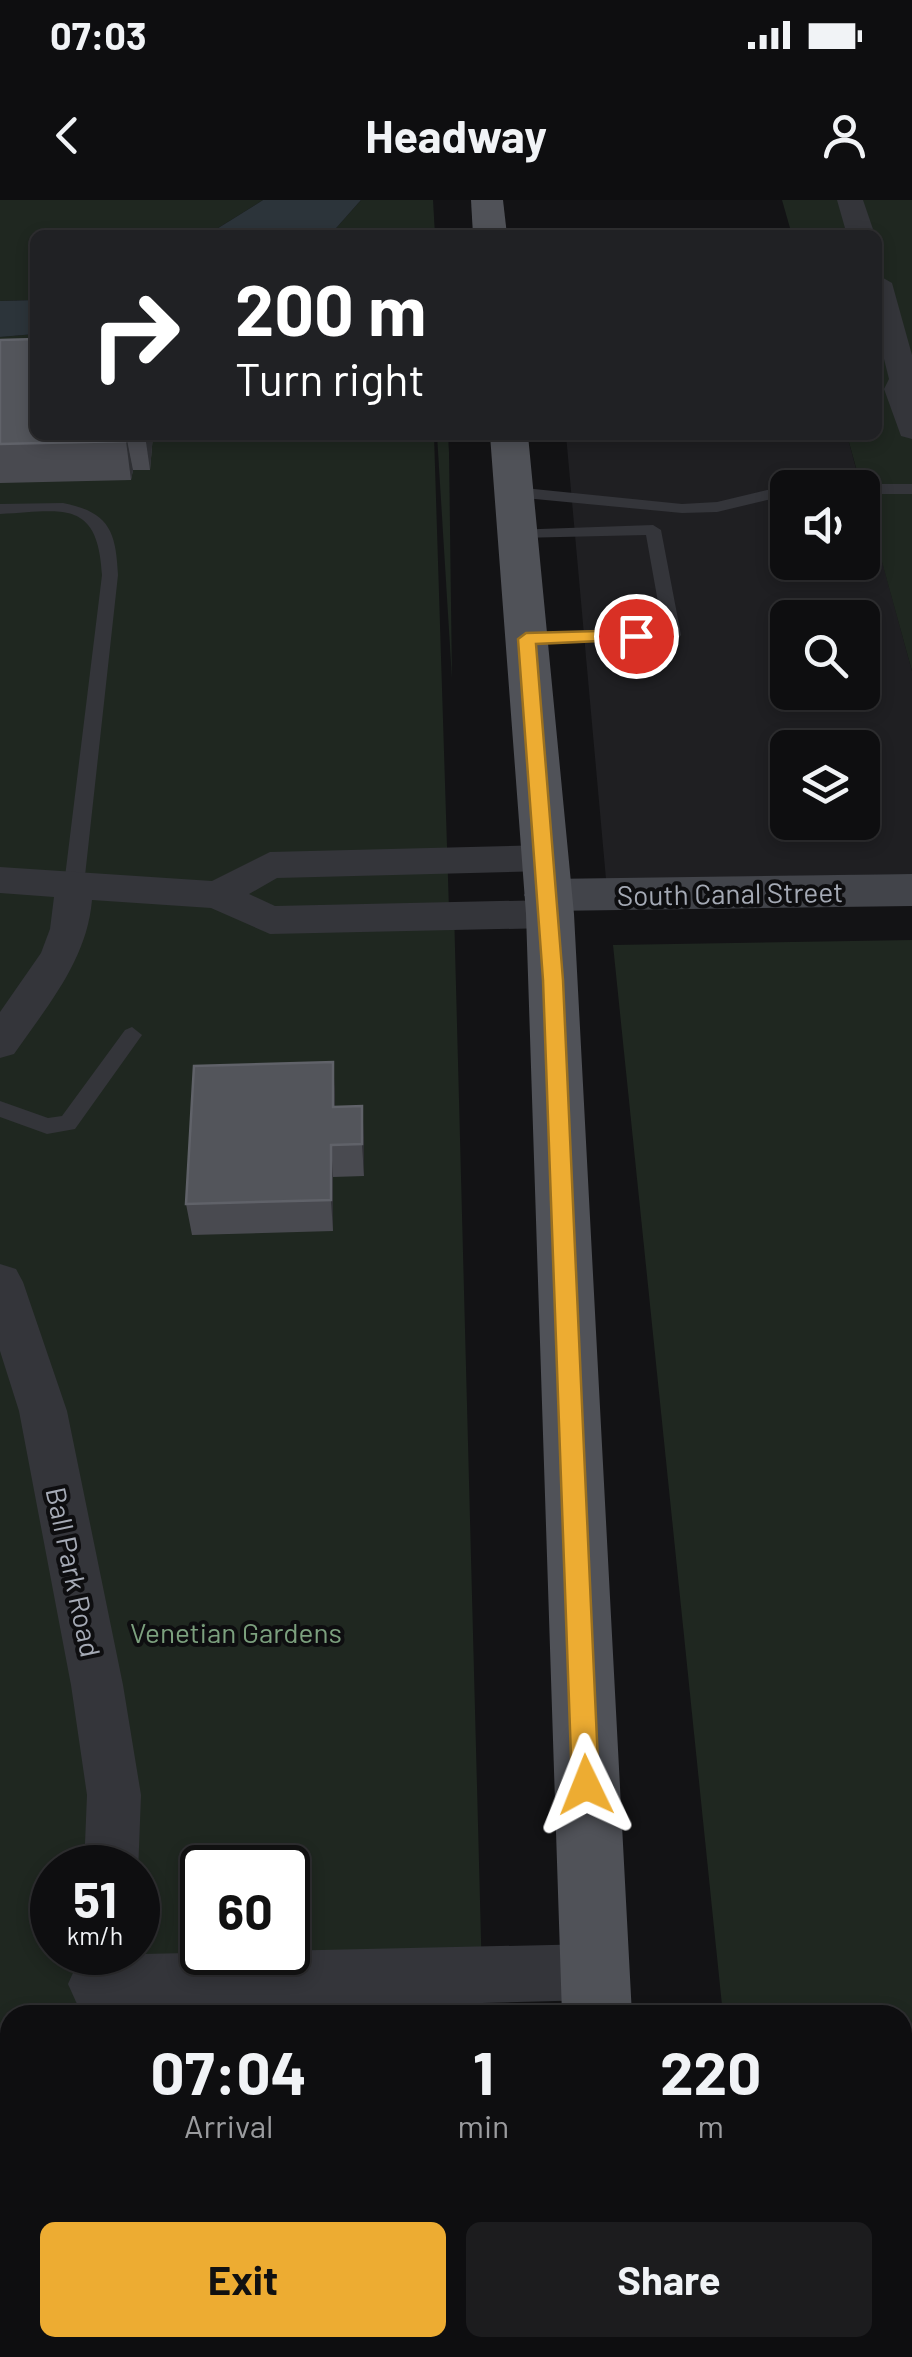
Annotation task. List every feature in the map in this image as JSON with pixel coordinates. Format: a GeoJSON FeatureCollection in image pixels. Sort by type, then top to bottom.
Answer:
{"type":"FeatureCollection","features":[{"type":"Feature","properties":{"kind":"main road"},"geometry":{"type":"LineString","coordinates":[[487,200],[490,230]]}},
{"type":"Feature","properties":{"kind":"main road"},"geometry":{"type":"LineString","coordinates":[[509,440],[548,899],[595,1994]]}},
{"type":"Feature","properties":{"kind":"street"},"geometry":{"type":"LineString","coordinates":[[850,200],[859,230]]}},
{"type":"Feature","properties":{"kind":"street"},"geometry":{"type":"LineString","coordinates":[[882,299],[904,379],[896,390],[912,430]]}},
{"type":"Feature","properties":{"kind":"street"},"geometry":{"type":"LineString","coordinates":[[218,895],[270,864],[548,899],[912,923]]}},
{"type":"Feature","properties":{"kind":"street"},"geometry":{"type":"LineString","coordinates":[[0,880],[218,895],[270,920],[548,899]]}},
{"type":"Feature","properties":{"kind":"street"},"geometry":{"type":"LineString","coordinates":[[0,1044],[59,956],[70,929],[74,884]]}},
{"type":"Feature","properties":{"kind":"street","name":"South Canal Street"},"geometry":{"type":"LineString","coordinates":[[548,899],[912,890]]}},
{"type":"Feature","properties":{"kind":"street","name":"Ball Park Road"},"geometry":{"type":"LineString","coordinates":[[0,1282],[44,1411],[66,1543],[98,1684],[114,1795],[113,1845]]}},
{"type":"Feature","properties":{"kind":"street"},"geometry":{"type":"LineString","coordinates":[[95,1984],[595,1994]]}},
{"type":"Feature","properties":{"kind":"lane"},"geometry":{"type":"LineString","coordinates":[[880,489],[912,489]]}},
{"type":"Feature","properties":{"kind":"lane"},"geometry":{"type":"LineString","coordinates":[[514,492],[630,507],[708,508],[770,490]]}},
{"type":"Feature","properties":{"kind":"lane"},"geometry":{"type":"LineString","coordinates":[[0,509],[81,512],[104,526],[109,537],[110,575],[74,884]]}},
{"type":"Feature","properties":{"kind":"lane"},"geometry":{"type":"LineString","coordinates":[[518,533],[653,530],[672,634],[526,639]]}},
{"type":"Feature","properties":{"kind":"lane"},"geometry":{"type":"LineString","coordinates":[[0,1109],[48,1126],[68,1124],[132,1035]]}},
{"type":"Feature","properties":{"kind":"shaded area"},"geometry":{"type":"Polygon","coordinates":[[[263,200],[361,200],[334,230],[215,230],[263,200]]]}},
{"type":"Feature","properties":{"kind":"shaded area"},"geometry":{"type":"Polygon","coordinates":[[[30,300],[30,334],[0,337],[0,301],[30,300]]]}},
{"type":"Feature","properties":{"kind":"shaded area"},"geometry":{"type":"Polygon","coordinates":[[[566,440],[848,440],[856,470],[770,470],[770,580],[880,580],[880,553],[912,671],[912,874],[606,879],[566,440]]]}},
{"type":"Feature","properties":{"kind":"green space"},"geometry":{"type":"Polygon","coordinates":[[[0,200],[263,200],[215,230],[30,230],[30,300],[0,301],[0,200]]]}},
{"type":"Feature","properties":{"kind":"green space"},"geometry":{"type":"Polygon","coordinates":[[[361,200],[433,200],[435,230],[334,230],[361,200]]]}},
{"type":"Feature","properties":{"kind":"green space"},"geometry":{"type":"Polygon","coordinates":[[[782,200],[912,200],[912,671],[880,555],[880,470],[857,470],[848,440],[882,440],[882,230],[791,230],[782,200]]]}},
{"type":"Feature","properties":{"kind":"green space","name":"Venetian Gardens"},"geometry":{"type":"Polygon","coordinates":[[[30,334],[30,440],[434,440],[449,910],[454,910],[483,2005],[0,2005],[0,337],[30,334]]]}},
{"type":"Feature","properties":{"kind":"green space"},"geometry":{"type":"Polygon","coordinates":[[[437,440],[448,440],[452,679],[437,440]]]}},
{"type":"Feature","properties":{"kind":"green space"},"geometry":{"type":"Polygon","coordinates":[[[912,940],[912,2005],[722,2005],[613,945],[912,940]]]}},
{"type":"Feature","properties":{"kind":"building"},"geometry":{"type":"Polygon","coordinates":[[[30,339],[30,440],[126,441],[0,444],[0,340],[30,339]]]}},
{"type":"Feature","properties":{"kind":"building"},"geometry":{"type":"Polygon","coordinates":[[[333,1062],[333,1107],[362,1106],[362,1144],[331,1145],[331,1200],[186,1204],[194,1066],[333,1062]]]}},
{"type":"Feature","properties":{"kind":"route"},"geometry":{"type":"LineString","coordinates":[[586,1785],[553,980],[526,639],[636,636]]}}]}
